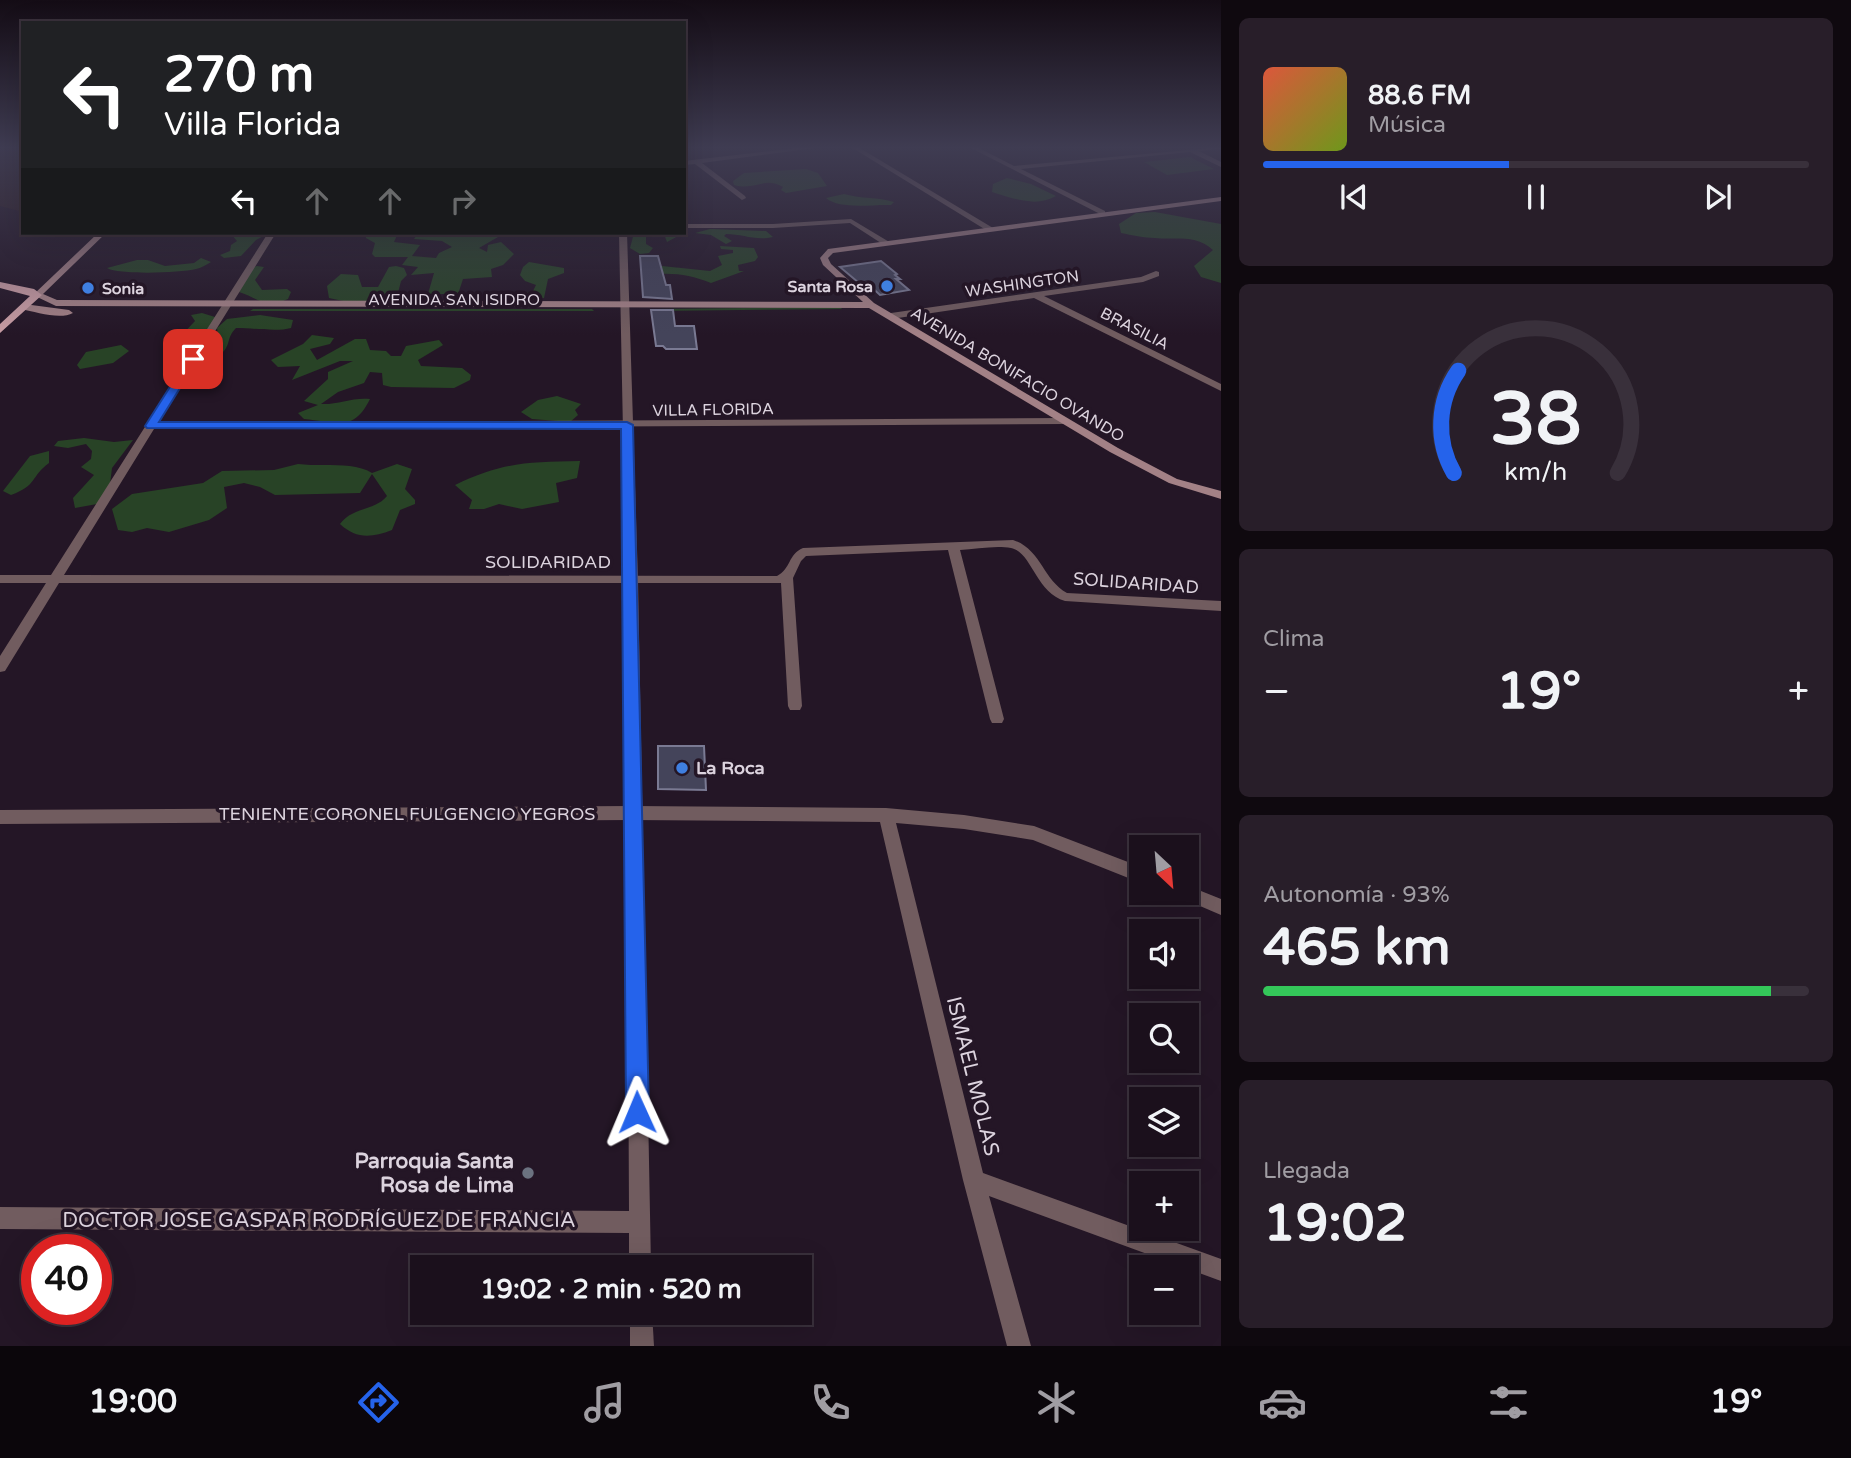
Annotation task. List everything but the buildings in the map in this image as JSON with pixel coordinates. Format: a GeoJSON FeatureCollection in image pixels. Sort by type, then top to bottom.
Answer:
{"type":"FeatureCollection","features":[{"type":"Feature","properties":{"kind":"main road"},"geometry":{"type":"LineString","coordinates":[[887,243],[1129,210]]}},
{"type":"Feature","properties":{"kind":"main road"},"geometry":{"type":"LineString","coordinates":[[0,330],[100,235]]}},
{"type":"Feature","properties":{"kind":"main road","name":"AVENIDA BONIFACIO OVANDO"},"geometry":{"type":"LineString","coordinates":[[887,243],[831,251],[824,258],[827,265],[871,305],[1065,421],[1173,481],[1221,495]]}},
{"type":"Feature","properties":{"kind":"main road"},"geometry":{"type":"LineString","coordinates":[[0,285],[30,290],[37,295]]}},
{"type":"Feature","properties":{"kind":"main road","name":"AVENIDA SAN ISIDRO"},"geometry":{"type":"LineString","coordinates":[[37,295],[56,303],[224,310]]}},
{"type":"Feature","properties":{"kind":"main road"},"geometry":{"type":"LineString","coordinates":[[0,296],[24,307]]}},
{"type":"Feature","properties":{"kind":"main road","name":"AVENIDA SAN ISIDRO"},"geometry":{"type":"LineString","coordinates":[[624,311],[871,305]]}},
{"type":"Feature","properties":{"kind":"main road","name":"AVENIDA SAN ISIDRO"},"geometry":{"type":"LineString","coordinates":[[24,307],[52,313],[224,310],[888,315]]}},
{"type":"Feature","properties":{"kind":"street"},"geometry":{"type":"LineString","coordinates":[[959,210],[989,228]]}},
{"type":"Feature","properties":{"kind":"street"},"geometry":{"type":"LineString","coordinates":[[1096,210],[1102,213]]}},
{"type":"Feature","properties":{"kind":"street"},"geometry":{"type":"LineString","coordinates":[[686,226],[773,226],[852,221],[887,243]]}},
{"type":"Feature","properties":{"kind":"street"},"geometry":{"type":"LineString","coordinates":[[0,667],[271,235]]}},
{"type":"Feature","properties":{"kind":"street"},"geometry":{"type":"LineString","coordinates":[[623,235],[632,580],[632,813],[640,1255]]}},
{"type":"Feature","properties":{"kind":"street","name":"WASHINGTON"},"geometry":{"type":"LineString","coordinates":[[888,315],[1143,279],[1156,274]]}},
{"type":"Feature","properties":{"kind":"street","name":"BRASILIA"},"geometry":{"type":"LineString","coordinates":[[1035,295],[1221,388]]}},
{"type":"Feature","properties":{"kind":"street","name":"VILLA FLORIDA"},"geometry":{"type":"LineString","coordinates":[[151,426],[1065,421]]}},
{"type":"Feature","properties":{"kind":"street","name":"SOLIDARIDAD"},"geometry":{"type":"LineString","coordinates":[[0,579],[777,580],[787,578],[793,572],[797,555],[803,552],[1013,544],[1024,548],[1046,587],[1065,597],[1221,606]]}},
{"type":"Feature","properties":{"kind":"street"},"geometry":{"type":"LineString","coordinates":[[953,546],[997,719]]}},
{"type":"Feature","properties":{"kind":"street"},"geometry":{"type":"LineString","coordinates":[[787,578],[795,706]]}},
{"type":"Feature","properties":{"kind":"street","name":"TENIENTE CORONEL FULGENCIO YEGROS"},"geometry":{"type":"LineString","coordinates":[[0,817],[632,813],[886,816],[964,822],[1034,833],[1129,870]]}},
{"type":"Feature","properties":{"kind":"street","name":"ISMAEL MOLAS"},"geometry":{"type":"LineString","coordinates":[[886,816],[974,1180],[1019,1346]]}},
{"type":"Feature","properties":{"kind":"street"},"geometry":{"type":"LineString","coordinates":[[1199,898],[1221,907]]}},
{"type":"Feature","properties":{"kind":"street"},"geometry":{"type":"LineString","coordinates":[[974,1180],[1221,1270]]}},
{"type":"Feature","properties":{"kind":"street","name":"DOCTOR JOSE GASPAR RODRÍGUEZ DE FRANCIA"},"geometry":{"type":"LineString","coordinates":[[0,1218],[639,1223]]}},
{"type":"Feature","properties":{"kind":"street"},"geometry":{"type":"LineString","coordinates":[[641,1325],[642,1346]]}},
{"type":"Feature","properties":{"kind":"green space"},"geometry":{"type":"Polygon","coordinates":[[[1155,212],[1221,224],[1221,283],[1201,277],[1194,266],[1213,250],[1200,242],[1121,233],[1119,224],[1136,213],[1155,212]]]}},
{"type":"Feature","properties":{"kind":"green space"},"geometry":{"type":"Polygon","coordinates":[[[710,229],[766,231],[773,237],[726,234],[724,236],[732,241],[726,244],[711,235],[695,233],[710,229]]]}},
{"type":"Feature","properties":{"kind":"green space"},"geometry":{"type":"Polygon","coordinates":[[[232,235],[265,235],[256,240],[241,256],[224,258],[220,255],[230,251],[231,245],[237,241],[232,235]]]}},
{"type":"Feature","properties":{"kind":"green space"},"geometry":{"type":"Polygon","coordinates":[[[365,235],[397,235],[394,242],[420,245],[412,256],[436,258],[439,253],[452,247],[442,241],[414,239],[417,235],[496,235],[498,237],[479,248],[487,252],[488,245],[501,242],[514,254],[503,265],[491,269],[492,277],[463,279],[458,294],[428,294],[434,273],[411,275],[418,267],[402,265],[408,257],[375,257],[372,254],[375,243],[365,235]]]}},
{"type":"Feature","properties":{"kind":"green space"},"geometry":{"type":"Polygon","coordinates":[[[633,235],[655,235],[646,236],[646,244],[653,248],[649,253],[640,254],[630,248],[633,235]]]}},
{"type":"Feature","properties":{"kind":"green space"},"geometry":{"type":"Polygon","coordinates":[[[664,235],[680,235],[667,242],[664,235]]]}},
{"type":"Feature","properties":{"kind":"green space"},"geometry":{"type":"Polygon","coordinates":[[[720,246],[754,248],[758,257],[755,261],[738,265],[739,271],[744,271],[711,283],[687,276],[647,275],[643,272],[662,266],[710,271],[722,265],[718,256],[733,253],[733,250],[721,249],[720,246]]]}},
{"type":"Feature","properties":{"kind":"green space"},"geometry":{"type":"Polygon","coordinates":[[[201,258],[211,262],[200,268],[164,272],[107,268],[137,260],[148,260],[165,266],[194,263],[201,258]]]}},
{"type":"Feature","properties":{"kind":"green space"},"geometry":{"type":"Polygon","coordinates":[[[529,262],[564,268],[564,273],[548,279],[544,298],[519,301],[515,295],[533,291],[536,285],[525,281],[520,275],[529,262]]]}},
{"type":"Feature","properties":{"kind":"green space"},"geometry":{"type":"Polygon","coordinates":[[[264,267],[255,280],[262,290],[287,289],[291,292],[288,299],[267,303],[239,292],[251,268],[264,267]]]}},
{"type":"Feature","properties":{"kind":"green space"},"geometry":{"type":"Polygon","coordinates":[[[389,267],[404,268],[407,275],[401,281],[396,301],[343,301],[329,298],[327,286],[341,274],[358,275],[362,287],[378,287],[389,267]]]}},
{"type":"Feature","properties":{"kind":"green space"},"geometry":{"type":"Polygon","coordinates":[[[592,309],[594,311],[250,311],[592,309]]]}},
{"type":"Feature","properties":{"kind":"green space"},"geometry":{"type":"Polygon","coordinates":[[[656,309],[842,309],[653,311],[656,309]]]}},
{"type":"Feature","properties":{"kind":"green space"},"geometry":{"type":"Polygon","coordinates":[[[202,313],[215,317],[215,320],[191,350],[187,348],[191,341],[181,336],[195,321],[191,315],[202,313]]]}},
{"type":"Feature","properties":{"kind":"green space"},"geometry":{"type":"Polygon","coordinates":[[[260,315],[293,320],[291,328],[236,328],[220,355],[214,359],[201,357],[205,347],[218,334],[217,328],[227,319],[260,315]]]}},
{"type":"Feature","properties":{"kind":"green space"},"geometry":{"type":"Polygon","coordinates":[[[312,335],[334,338],[330,344],[310,349],[317,360],[355,339],[366,339],[370,350],[386,351],[391,356],[401,356],[406,346],[439,340],[443,345],[418,360],[421,366],[462,368],[471,375],[470,380],[454,388],[391,387],[383,385],[382,373],[370,372],[364,383],[338,392],[321,404],[370,399],[357,417],[343,423],[304,419],[298,413],[318,405],[304,401],[328,379],[328,372],[353,361],[340,361],[292,380],[300,366],[278,367],[271,360],[303,344],[312,335]]]}},
{"type":"Feature","properties":{"kind":"green space"},"geometry":{"type":"Polygon","coordinates":[[[121,345],[129,351],[113,363],[80,369],[77,365],[86,352],[121,345]]]}},
{"type":"Feature","properties":{"kind":"green space"},"geometry":{"type":"Polygon","coordinates":[[[557,396],[581,404],[575,410],[578,415],[570,422],[532,419],[521,412],[538,400],[557,396]]]}},
{"type":"Feature","properties":{"kind":"green space"},"geometry":{"type":"Polygon","coordinates":[[[84,438],[114,442],[133,440],[112,468],[110,484],[97,504],[75,508],[73,498],[94,475],[81,467],[91,459],[92,451],[86,444],[68,448],[54,446],[58,441],[84,438]]]}},
{"type":"Feature","properties":{"kind":"green space"},"geometry":{"type":"Polygon","coordinates":[[[49,451],[49,463],[30,484],[11,495],[3,491],[30,456],[49,451]]]}},
{"type":"Feature","properties":{"kind":"green space"},"geometry":{"type":"Polygon","coordinates":[[[580,461],[577,478],[556,483],[559,502],[522,509],[499,504],[484,509],[469,509],[472,500],[455,485],[487,472],[516,465],[580,461]]]}},
{"type":"Feature","properties":{"kind":"green space"},"geometry":{"type":"Polygon","coordinates":[[[298,464],[356,467],[372,473],[397,464],[412,469],[405,489],[415,500],[415,504],[400,510],[392,530],[364,536],[340,524],[351,515],[387,496],[372,474],[360,493],[275,495],[244,483],[224,487],[227,508],[209,520],[169,532],[147,528],[132,532],[118,530],[112,509],[132,494],[203,483],[222,471],[274,470],[298,464]]]}},
{"type":"Feature","properties":{"kind":"place","name":"Santa Rosa"},"geometry":{"type":"Point","coordinates":[887,286]}},
{"type":"Feature","properties":{"kind":"place","name":"Sonia"},"geometry":{"type":"Point","coordinates":[88,288]}},
{"type":"Feature","properties":{"kind":"place","name":"La Roca"},"geometry":{"type":"Point","coordinates":[682,768]}},
{"type":"Feature","properties":{"kind":"place","name":"Parroquia Santa Rosa de Lima"},"geometry":{"type":"Point","coordinates":[528,1173]}},
{"type":"Feature","properties":{"kind":"route"},"geometry":{"type":"LineString","coordinates":[[193,359],[151,426],[627,425],[632,580],[632,813],[637,1112]]}}]}
